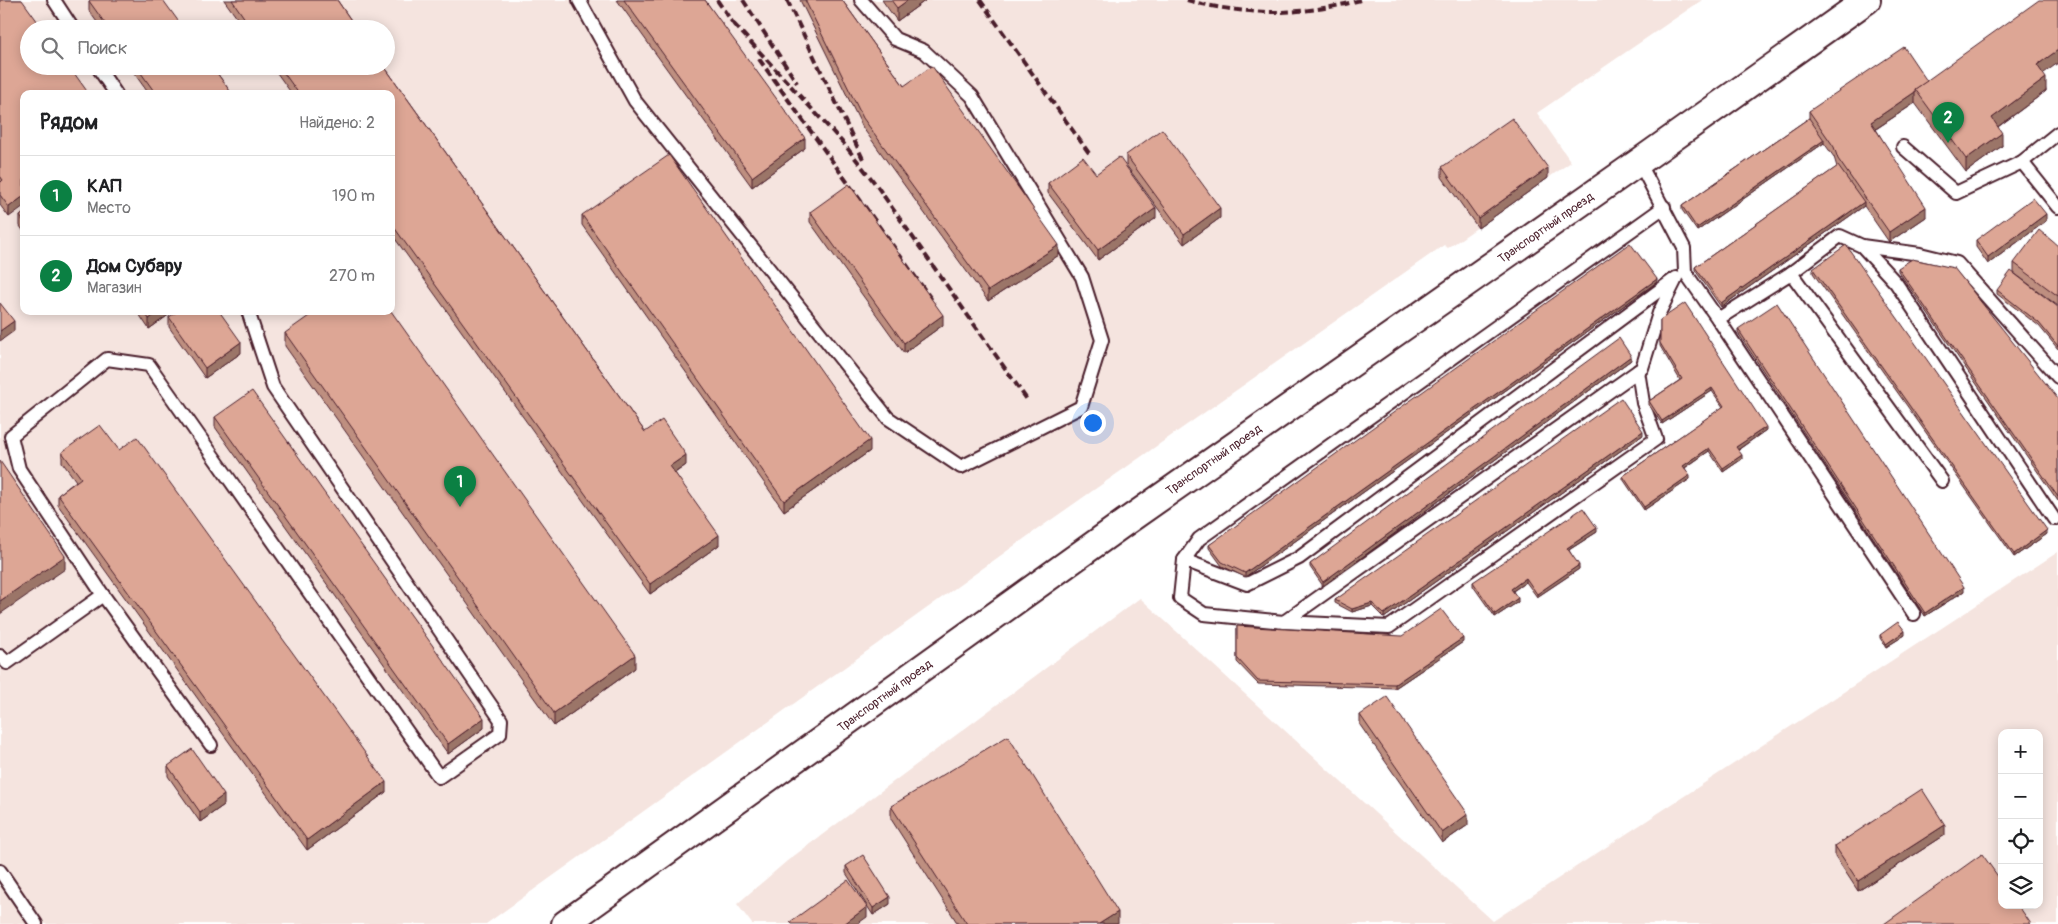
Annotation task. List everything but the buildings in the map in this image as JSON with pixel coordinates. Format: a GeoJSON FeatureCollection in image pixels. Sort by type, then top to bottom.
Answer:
{"type":"FeatureCollection","features":[{"type":"Feature","properties":{"kind":"street","name":"Транспортный проезд"},"geometry":{"type":"LineString","coordinates":[[565,924],[1124,523],[1639,162],[1866,0]]}},
{"type":"Feature","properties":{"kind":"lane"},"geometry":{"type":"LineString","coordinates":[[54,0],[67,20]]}},
{"type":"Feature","properties":{"kind":"lane"},"geometry":{"type":"LineString","coordinates":[[579,0],[635,101],[888,418],[961,467],[1081,407],[1102,340],[1082,277],[972,96],[924,51],[895,39],[861,0]]}},
{"type":"Feature","properties":{"kind":"lane"},"geometry":{"type":"LineString","coordinates":[[104,75],[113,90]]}},
{"type":"Feature","properties":{"kind":"lane"},"geometry":{"type":"LineString","coordinates":[[1903,146],[1956,193],[2022,162],[2058,133]]}},
{"type":"Feature","properties":{"kind":"lane"},"geometry":{"type":"LineString","coordinates":[[1284,622],[1642,368],[1659,313],[1680,275],[1684,248],[1639,162]]}},
{"type":"Feature","properties":{"kind":"lane"},"geometry":{"type":"LineString","coordinates":[[2022,162],[2058,207]]}},
{"type":"Feature","properties":{"kind":"lane"},"geometry":{"type":"LineString","coordinates":[[1638,371],[1643,403],[1656,439],[1389,627],[1284,622],[1204,614],[1180,598],[1184,560],[1199,540],[1664,207]]}},
{"type":"Feature","properties":{"kind":"lane"},"geometry":{"type":"LineString","coordinates":[[1718,319],[1791,273],[1840,236],[1862,246],[1920,254],[1957,263],[2058,376]]}},
{"type":"Feature","properties":{"kind":"lane"},"geometry":{"type":"LineString","coordinates":[[1862,246],[1896,283],[2054,518]]}},
{"type":"Feature","properties":{"kind":"lane"},"geometry":{"type":"LineString","coordinates":[[1791,273],[1942,481]]}},
{"type":"Feature","properties":{"kind":"lane"},"geometry":{"type":"LineString","coordinates":[[1680,275],[1718,319],[1914,614]]}},
{"type":"Feature","properties":{"kind":"lane"},"geometry":{"type":"LineString","coordinates":[[1184,560],[1247,584],[1299,558],[1680,275]]}},
{"type":"Feature","properties":{"kind":"lane"},"geometry":{"type":"LineString","coordinates":[[212,746],[103,594],[19,469],[11,436],[107,359],[149,366],[440,778],[500,734],[501,720],[273,387],[249,315]]}},
{"type":"Feature","properties":{"kind":"lane"},"geometry":{"type":"LineString","coordinates":[[0,656],[7,663],[103,594]]}},
{"type":"Feature","properties":{"kind":"lane"},"geometry":{"type":"LineString","coordinates":[[0,871],[36,924]]}},
{"type":"Feature","properties":{"kind":"shaded area"},"geometry":{"type":"Polygon","coordinates":[[[0,0],[1702,0],[1537,113],[1571,162],[1448,248],[1444,245],[1028,536],[486,924],[0,924],[0,0]]]}},
{"type":"Feature","properties":{"kind":"shaded area"},"geometry":{"type":"Polygon","coordinates":[[[2058,552],[2058,924],[752,924],[737,904],[787,861],[1140,598],[1493,921],[2058,552]]]}},
{"type":"Feature","properties":{"kind":"railway"},"geometry":{"type":"LineString","coordinates":[[717,0],[737,29]]}},
{"type":"Feature","properties":{"kind":"railway"},"geometry":{"type":"LineString","coordinates":[[743,0],[797,83]]}},
{"type":"Feature","properties":{"kind":"railway"},"geometry":{"type":"LineString","coordinates":[[787,0],[864,161]]}},
{"type":"Feature","properties":{"kind":"railway"},"geometry":{"type":"LineString","coordinates":[[980,0],[1091,156]]}},
{"type":"Feature","properties":{"kind":"railway"},"geometry":{"type":"LineString","coordinates":[[1187,0],[1230,9],[1274,12],[1318,9],[1360,0]]}},
{"type":"Feature","properties":{"kind":"railway"},"geometry":{"type":"LineString","coordinates":[[734,24],[844,144],[874,182],[1028,401]]}},
{"type":"Feature","properties":{"kind":"railway"},"geometry":{"type":"LineString","coordinates":[[759,59],[934,303]]}},
{"type":"Feature","properties":{"kind":"place","name":"Дом Субару"},"geometry":{"type":"Point","coordinates":[1948,143]}},
{"type":"Feature","properties":{"kind":"place","name":"КАП"},"geometry":{"type":"Point","coordinates":[460,507]}}]}
